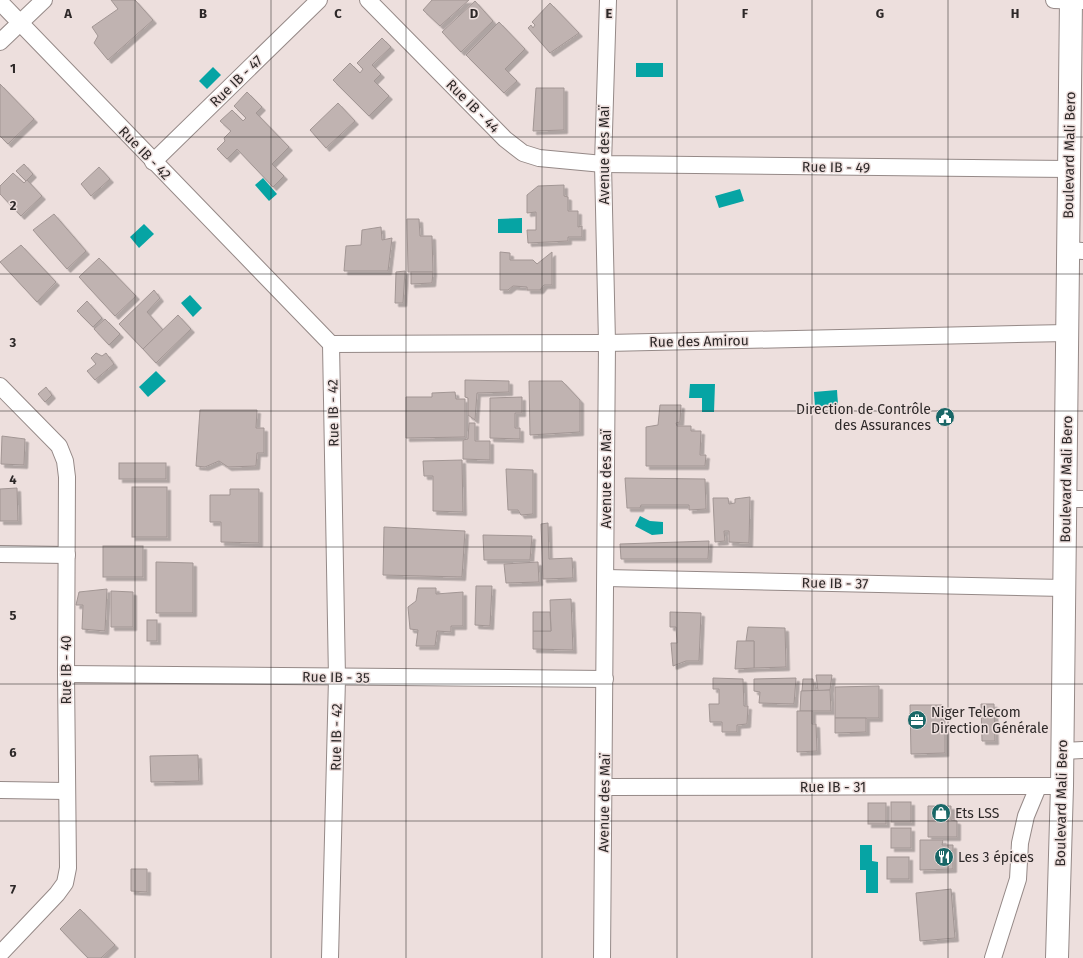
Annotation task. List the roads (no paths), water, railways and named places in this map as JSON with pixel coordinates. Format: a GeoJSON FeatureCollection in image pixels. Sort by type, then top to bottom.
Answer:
{"type":"FeatureCollection","features":[{"type":"Feature","properties":{"kind":"main road","name":"Boulevard Mali Bero"},"geometry":{"type":"LineString","coordinates":[[1057,958],[1062,786],[1073,751],[1064,588],[1074,499],[1067,333],[1075,250],[1069,169],[1071,0]]}},
{"type":"Feature","properties":{"kind":"street"},"geometry":{"type":"LineString","coordinates":[[0,42],[44,0]]}},
{"type":"Feature","properties":{"kind":"street","name":"Rue IB - 47"},"geometry":{"type":"LineString","coordinates":[[153,162],[319,0]]}},
{"type":"Feature","properties":{"kind":"street","name":"Rue IB - 44"},"geometry":{"type":"LineString","coordinates":[[368,0],[505,139],[523,153],[540,158],[603,164]]}},
{"type":"Feature","properties":{"kind":"street","name":"Avenue des Maï"},"geometry":{"type":"LineString","coordinates":[[602,958],[607,343],[603,164],[608,0]]}},
{"type":"Feature","properties":{"kind":"street"},"geometry":{"type":"LineString","coordinates":[[1054,0],[1083,1]]}},
{"type":"Feature","properties":{"kind":"street","name":"Rue IB - 42"},"geometry":{"type":"LineString","coordinates":[[0,2],[153,162],[331,344],[337,678],[330,958]]}},
{"type":"Feature","properties":{"kind":"street","name":"Rue IB - 49"},"geometry":{"type":"LineString","coordinates":[[603,164],[1069,169]]}},
{"type":"Feature","properties":{"kind":"street","name":"Rue des Amirou"},"geometry":{"type":"LineString","coordinates":[[331,344],[607,343],[1067,333]]}},
{"type":"Feature","properties":{"kind":"street","name":"Rue IB - 40"},"geometry":{"type":"LineString","coordinates":[[0,386],[59,446],[65,461],[67,477],[66,791],[68,868],[64,883],[0,954]]}},
{"type":"Feature","properties":{"kind":"street"},"geometry":{"type":"LineString","coordinates":[[0,554],[67,555]]}},
{"type":"Feature","properties":{"kind":"street","name":"Rue IB - 37"},"geometry":{"type":"LineString","coordinates":[[606,578],[1064,588]]}},
{"type":"Feature","properties":{"kind":"street","name":"Rue IB - 35"},"geometry":{"type":"LineString","coordinates":[[66,674],[337,678],[605,679]]}},
{"type":"Feature","properties":{"kind":"street","name":"Rue IB - 31"},"geometry":{"type":"LineString","coordinates":[[604,787],[1062,786]]}},
{"type":"Feature","properties":{"kind":"street"},"geometry":{"type":"LineString","coordinates":[[993,958],[1018,879],[1020,843],[1026,816],[1038,787]]}},
{"type":"Feature","properties":{"kind":"street"},"geometry":{"type":"LineString","coordinates":[[0,790],[66,791]]}},
{"type":"Feature","properties":{"kind":"water"},"geometry":{"type":"Polygon","coordinates":[[[636,63],[663,63],[663,77],[636,77],[636,63]]]}},
{"type":"Feature","properties":{"kind":"water"},"geometry":{"type":"Polygon","coordinates":[[[213,67],[221,75],[207,89],[199,81],[213,67]]]}},
{"type":"Feature","properties":{"kind":"water"},"geometry":{"type":"Polygon","coordinates":[[[263,178],[277,194],[269,201],[255,185],[263,178]]]}},
{"type":"Feature","properties":{"kind":"water"},"geometry":{"type":"Polygon","coordinates":[[[740,189],[744,201],[719,208],[715,196],[740,189]]]}},
{"type":"Feature","properties":{"kind":"water"},"geometry":{"type":"Polygon","coordinates":[[[522,218],[522,233],[498,233],[498,219],[522,218]]]}},
{"type":"Feature","properties":{"kind":"water"},"geometry":{"type":"Polygon","coordinates":[[[144,224],[154,234],[139,248],[130,237],[144,224]]]}},
{"type":"Feature","properties":{"kind":"water"},"geometry":{"type":"Polygon","coordinates":[[[190,295],[202,308],[193,317],[181,303],[190,295]]]}},
{"type":"Feature","properties":{"kind":"water"},"geometry":{"type":"Polygon","coordinates":[[[156,371],[166,381],[148,397],[139,387],[156,371]]]}},
{"type":"Feature","properties":{"kind":"water"},"geometry":{"type":"Polygon","coordinates":[[[690,384],[715,384],[714,412],[702,412],[702,398],[689,398],[690,384]]]}},
{"type":"Feature","properties":{"kind":"water"},"geometry":{"type":"Polygon","coordinates":[[[837,390],[838,405],[815,407],[814,392],[837,390]]]}},
{"type":"Feature","properties":{"kind":"water"},"geometry":{"type":"Polygon","coordinates":[[[640,516],[650,521],[663,522],[663,534],[652,535],[635,526],[640,516]]]}},
{"type":"Feature","properties":{"kind":"water"},"geometry":{"type":"Polygon","coordinates":[[[860,845],[872,845],[872,861],[878,862],[878,893],[866,893],[866,870],[860,870],[860,845]]]}},
{"type":"Feature","properties":{"kind":"place","name":"Direction de Contrôle des Assurances"},"geometry":{"type":"Point","coordinates":[945,417]}},
{"type":"Feature","properties":{"kind":"place","name":"Niger Telecom Direction Générale"},"geometry":{"type":"Point","coordinates":[917,720]}},
{"type":"Feature","properties":{"kind":"place","name":"Ets LSS"},"geometry":{"type":"Point","coordinates":[941,813]}},
{"type":"Feature","properties":{"kind":"place","name":"Les 3 épices"},"geometry":{"type":"Point","coordinates":[944,857]}}]}
